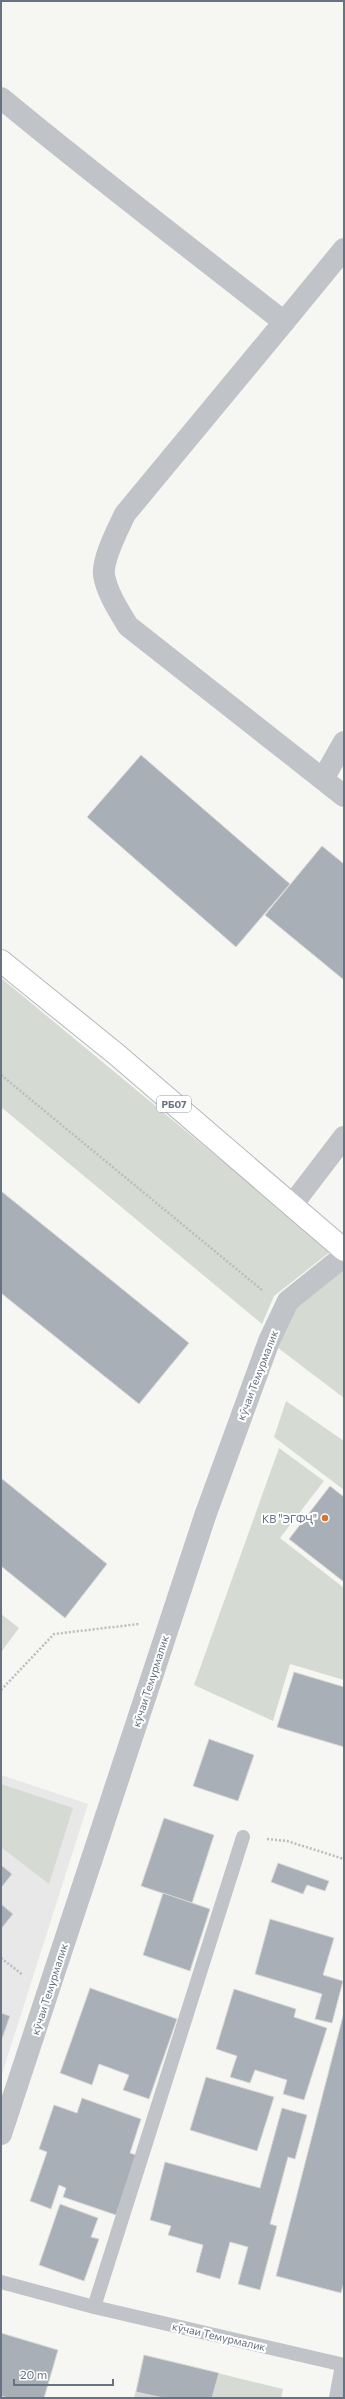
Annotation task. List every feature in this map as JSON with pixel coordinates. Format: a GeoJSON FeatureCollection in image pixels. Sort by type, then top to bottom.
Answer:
{"type":"FeatureCollection","features":[{"type":"Feature","properties":{"kind":"highway","name":"РБ07"},"geometry":{"type":"LineString","coordinates":[[1,961],[116,1054],[344,1250]]}},
{"type":"Feature","properties":{"kind":"street"},"geometry":{"type":"LineString","coordinates":[[1,98],[101,180],[284,322]]}},
{"type":"Feature","properties":{"kind":"street"},"geometry":{"type":"LineString","coordinates":[[344,249],[125,514],[111,542],[104,575],[113,602],[128,626],[344,796]]}},
{"type":"Feature","properties":{"kind":"street"},"geometry":{"type":"LineString","coordinates":[[323,779],[344,742]]}},
{"type":"Feature","properties":{"kind":"street"},"geometry":{"type":"LineString","coordinates":[[292,1205],[344,1137]]}},
{"type":"Feature","properties":{"kind":"street","name":"кӯчаи Темурмалик"},"geometry":{"type":"LineString","coordinates":[[1,2134],[170,1621],[256,1376],[284,1308],[294,1296],[344,1256]]}},
{"type":"Feature","properties":{"kind":"lane"},"geometry":{"type":"LineString","coordinates":[[94,2307],[243,1837]]}},
{"type":"Feature","properties":{"kind":"lane","name":"кӯчаи Темурмалик"},"geometry":{"type":"LineString","coordinates":[[1,2282],[94,2307],[343,2365]]}},
{"type":"Feature","properties":{"kind":"lane"},"geometry":{"type":"LineString","coordinates":[[336,2398],[343,2365]]}},
{"type":"Feature","properties":{"kind":"path"},"geometry":{"type":"LineString","coordinates":[[1,1075],[284,1308]]}},
{"type":"Feature","properties":{"kind":"path"},"geometry":{"type":"LineString","coordinates":[[1,1690],[54,1634],[170,1621]]}},
{"type":"Feature","properties":{"kind":"path"},"geometry":{"type":"LineString","coordinates":[[243,1837],[287,1840],[344,1859]]}},
{"type":"Feature","properties":{"kind":"path"},"geometry":{"type":"LineString","coordinates":[[1,1958],[27,1979]]}},
{"type":"Feature","properties":{"kind":"shaded area"},"geometry":{"type":"Polygon","coordinates":[[[1,978],[331,1251],[274,1296],[262,1324],[1,1107],[1,978]]]}},
{"type":"Feature","properties":{"kind":"shaded area"},"geometry":{"type":"Polygon","coordinates":[[[344,1256],[344,1398],[269,1341],[288,1301],[344,1256]]]}},
{"type":"Feature","properties":{"kind":"shaded area"},"geometry":{"type":"Polygon","coordinates":[[[286,1401],[344,1441],[344,1490],[274,1437],[286,1401]]]}},
{"type":"Feature","properties":{"kind":"shaded area"},"geometry":{"type":"Polygon","coordinates":[[[279,1448],[324,1481],[280,1538],[344,1588],[344,1680],[290,1664],[273,1721],[194,1685],[279,1448]]]}},
{"type":"Feature","properties":{"kind":"shaded area"},"geometry":{"type":"Polygon","coordinates":[[[1,1614],[19,1628],[1,1652],[1,1614]]]}},
{"type":"Feature","properties":{"kind":"shaded area"},"geometry":{"type":"Polygon","coordinates":[[[1,1775],[88,1804],[1,2077],[1,1775]]]}},
{"type":"Feature","properties":{"kind":"shaded area"},"geometry":{"type":"Polygon","coordinates":[[[1,1784],[73,1808],[49,1884],[1,1847],[1,1784]]]}},
{"type":"Feature","properties":{"kind":"shaded area"},"geometry":{"type":"Polygon","coordinates":[[[144,2355],[283,2389],[281,2398],[134,2398],[144,2355]]]}},
{"type":"Feature","properties":{"kind":"building"},"geometry":{"type":"Polygon","coordinates":[[[141,755],[290,884],[236,947],[87,817],[141,755]]]}},
{"type":"Feature","properties":{"kind":"building"},"geometry":{"type":"Polygon","coordinates":[[[322,846],[344,864],[344,980],[265,915],[322,846]]]}},
{"type":"Feature","properties":{"kind":"building"},"geometry":{"type":"Polygon","coordinates":[[[1,1191],[189,1343],[139,1404],[1,1293],[1,1191]]]}},
{"type":"Feature","properties":{"kind":"building"},"geometry":{"type":"Polygon","coordinates":[[[1,1478],[107,1564],[65,1618],[1,1566],[1,1478]]]}},
{"type":"Feature","properties":{"kind":"building","name":"КВ \"ЭГФҶ\""},"geometry":{"type":"Polygon","coordinates":[[[330,1486],[344,1497],[344,1582],[289,1539],[330,1486]]]}},
{"type":"Feature","properties":{"kind":"building"},"geometry":{"type":"Polygon","coordinates":[[[294,1672],[344,1687],[344,1747],[277,1727],[294,1672]]]}},
{"type":"Feature","properties":{"kind":"building"},"geometry":{"type":"Polygon","coordinates":[[[209,1739],[254,1755],[238,1801],[193,1786],[209,1739]]]}},
{"type":"Feature","properties":{"kind":"building"},"geometry":{"type":"Polygon","coordinates":[[[164,1818],[214,1835],[192,1903],[141,1886],[164,1818]]]}},
{"type":"Feature","properties":{"kind":"building"},"geometry":{"type":"Polygon","coordinates":[[[278,1863],[329,1881],[325,1891],[307,1885],[303,1894],[271,1882],[278,1863]]]}},
{"type":"Feature","properties":{"kind":"building"},"geometry":{"type":"Polygon","coordinates":[[[1,1865],[12,1874],[1,1888],[1,1865]]]}},
{"type":"Feature","properties":{"kind":"building"},"geometry":{"type":"Polygon","coordinates":[[[163,1893],[210,1909],[190,1971],[143,1955],[163,1893]]]}},
{"type":"Feature","properties":{"kind":"building"},"geometry":{"type":"Polygon","coordinates":[[[1,1904],[13,1914],[1,1929],[1,1904]]]}},
{"type":"Feature","properties":{"kind":"building"},"geometry":{"type":"Polygon","coordinates":[[[270,1919],[334,1938],[323,1975],[343,1981],[332,2023],[315,2019],[322,1994],[255,1974],[270,1919]]]}},
{"type":"Feature","properties":{"kind":"building"},"geometry":{"type":"Polygon","coordinates":[[[90,1988],[177,2019],[149,2099],[123,2090],[129,2075],[99,2064],[92,2085],[60,2073],[90,1988]]]}},
{"type":"Feature","properties":{"kind":"building"},"geometry":{"type":"Polygon","coordinates":[[[234,1989],[296,2009],[294,2017],[327,2028],[304,2100],[283,2094],[287,2080],[255,2070],[250,2083],[230,2077],[237,2056],[216,2049],[234,1989]]]}},
{"type":"Feature","properties":{"kind":"building"},"geometry":{"type":"Polygon","coordinates":[[[344,2012],[344,2282],[341,2293],[276,2276],[344,2012]]]}},
{"type":"Feature","properties":{"kind":"building"},"geometry":{"type":"Polygon","coordinates":[[[1,2013],[10,2016],[1,2042],[1,2013]]]}},
{"type":"Feature","properties":{"kind":"building"},"geometry":{"type":"Polygon","coordinates":[[[206,2077],[274,2097],[257,2151],[190,2130],[206,2077]]]}},
{"type":"Feature","properties":{"kind":"building"},"geometry":{"type":"Polygon","coordinates":[[[82,2098],[141,2119],[130,2153],[136,2155],[116,2215],[63,2197],[66,2188],[59,2185],[51,2209],[30,2201],[47,2152],[39,2149],[54,2105],[77,2113],[82,2098]]]}},
{"type":"Feature","properties":{"kind":"building"},"geometry":{"type":"Polygon","coordinates":[[[282,2108],[307,2115],[295,2159],[288,2157],[270,2224],[277,2226],[260,2290],[238,2284],[248,2247],[230,2242],[220,2279],[196,2272],[203,2245],[168,2235],[171,2226],[150,2220],[165,2162],[260,2188],[282,2108]]]}},
{"type":"Feature","properties":{"kind":"building"},"geometry":{"type":"Polygon","coordinates":[[[60,2204],[98,2218],[91,2237],[99,2239],[84,2281],[39,2265],[60,2204]]]}},
{"type":"Feature","properties":{"kind":"building"},"geometry":{"type":"Polygon","coordinates":[[[1,2333],[58,2350],[44,2398],[8,2398],[1,2396],[1,2333]]]}},
{"type":"Feature","properties":{"kind":"building"},"geometry":{"type":"Polygon","coordinates":[[[144,2355],[219,2373],[212,2398],[164,2398],[136,2392],[144,2355]]]}},
{"type":"Feature","properties":{"kind":"place","name":"КВ \"ЭГФҶ\""},"geometry":{"type":"Point","coordinates":[325,1518]}}]}
